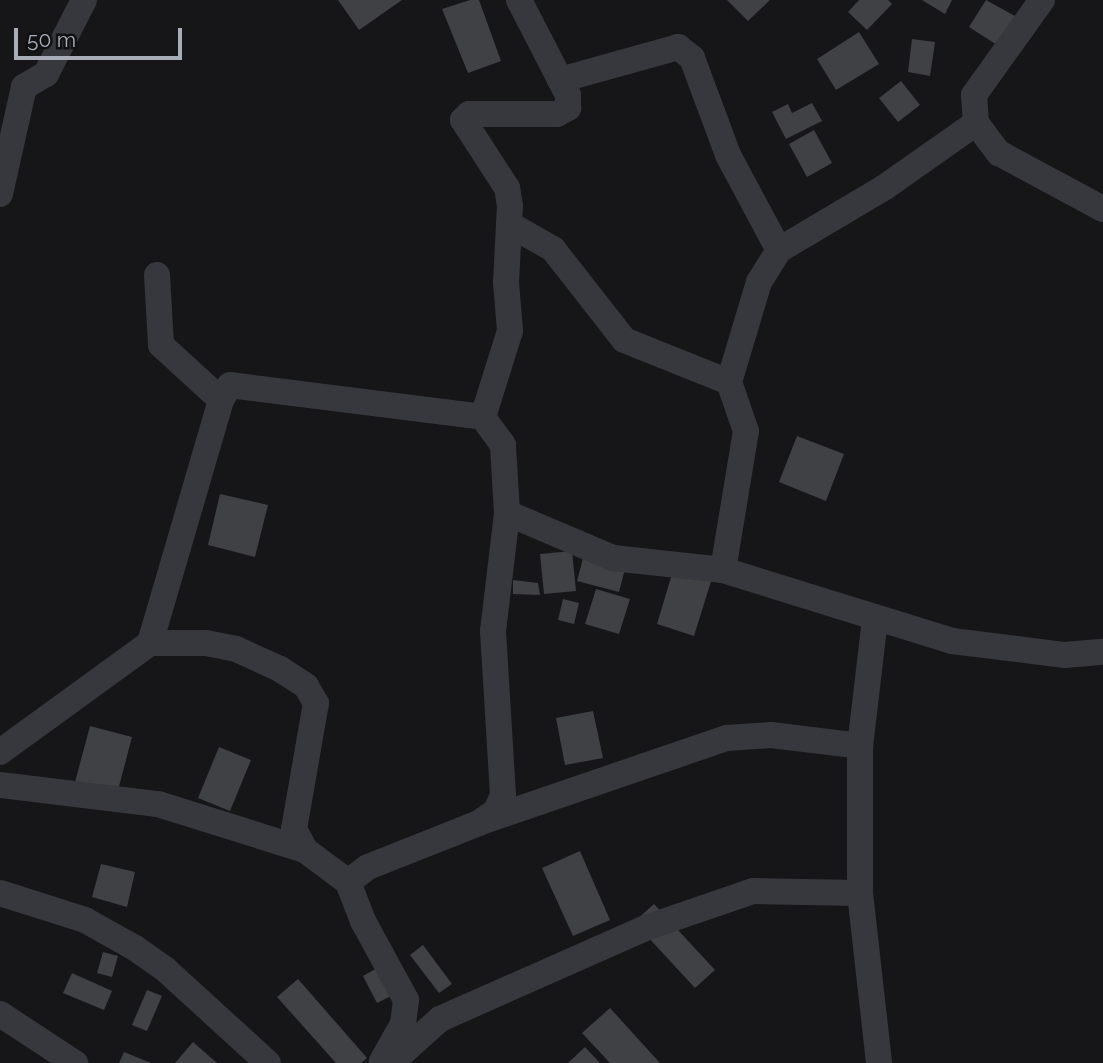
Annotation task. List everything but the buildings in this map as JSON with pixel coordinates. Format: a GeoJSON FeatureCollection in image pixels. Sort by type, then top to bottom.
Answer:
{"type":"FeatureCollection","features":[{"type":"Feature","properties":{"kind":"street"},"geometry":{"type":"LineString","coordinates":[[0,194],[24,87],[46,74],[84,0]]}},
{"type":"Feature","properties":{"kind":"street"},"geometry":{"type":"LineString","coordinates":[[483,417],[510,331],[506,282],[509,224],[507,188],[463,120],[469,114],[557,114],[568,108],[568,95],[519,0]]}},
{"type":"Feature","properties":{"kind":"street"},"geometry":{"type":"LineString","coordinates":[[1042,0],[974,95],[976,123],[999,153],[1103,209]]}},
{"type":"Feature","properties":{"kind":"street"},"geometry":{"type":"LineString","coordinates":[[560,80],[678,47],[692,58],[728,155],[779,250]]}},
{"type":"Feature","properties":{"kind":"street"},"geometry":{"type":"LineString","coordinates":[[723,570],[746,431],[729,382],[759,282],[779,250],[884,187],[976,123]]}},
{"type":"Feature","properties":{"kind":"street"},"geometry":{"type":"LineString","coordinates":[[509,224],[553,249],[624,340],[729,382]]}},
{"type":"Feature","properties":{"kind":"street"},"geometry":{"type":"LineString","coordinates":[[157,275],[161,345],[220,400]]}},
{"type":"Feature","properties":{"kind":"street"},"geometry":{"type":"LineString","coordinates":[[150,643],[220,400],[230,385],[483,417],[503,445],[507,513],[493,631],[503,795],[496,811],[479,823]]}},
{"type":"Feature","properties":{"kind":"street"},"geometry":{"type":"LineString","coordinates":[[507,513],[613,558],[723,570],[875,620],[952,641],[1065,654],[1103,652]]}},
{"type":"Feature","properties":{"kind":"street"},"geometry":{"type":"LineString","coordinates":[[875,620],[860,746],[860,893],[879,1063]]}},
{"type":"Feature","properties":{"kind":"street"},"geometry":{"type":"LineString","coordinates":[[0,752],[150,643],[206,643],[236,649],[306,686],[316,703],[314,727],[294,829],[305,850]]}},
{"type":"Feature","properties":{"kind":"street"},"geometry":{"type":"LineString","coordinates":[[348,882],[368,867],[479,823],[727,738],[771,735],[860,746]]}},
{"type":"Feature","properties":{"kind":"street"},"geometry":{"type":"LineString","coordinates":[[0,785],[158,804],[305,850],[348,882],[363,921],[406,1000],[407,1014],[381,1063]]}},
{"type":"Feature","properties":{"kind":"street"},"geometry":{"type":"LineString","coordinates":[[391,1063],[440,1019],[648,927],[753,891],[860,893]]}},
{"type":"Feature","properties":{"kind":"street"},"geometry":{"type":"LineString","coordinates":[[0,893],[85,920],[135,948],[166,970],[268,1063]]}},
{"type":"Feature","properties":{"kind":"street"},"geometry":{"type":"LineString","coordinates":[[0,1014],[75,1063]]}}]}
